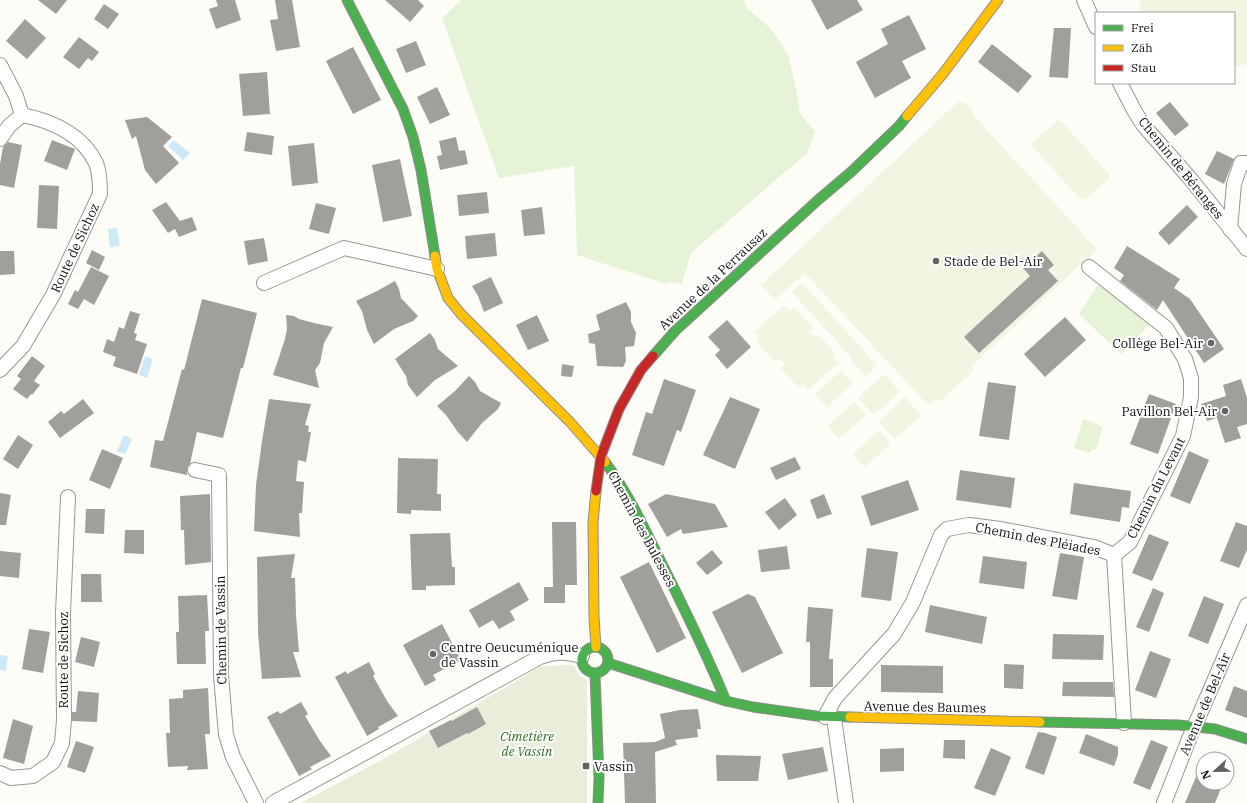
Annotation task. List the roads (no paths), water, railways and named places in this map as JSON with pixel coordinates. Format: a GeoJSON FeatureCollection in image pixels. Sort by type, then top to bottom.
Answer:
{"type":"FeatureCollection","features":[{"type":"Feature","properties":{"kind":"street","name":"Chemin des Bulesses"},"geometry":{"type":"LineString","coordinates":[[347,0],[403,109],[413,137],[421,170],[437,269],[448,298],[454,306],[570,422],[601,456],[618,479],[642,524],[704,651],[726,701]]}},
{"type":"Feature","properties":{"kind":"street","name":"Avenue de la Perrausaz"},"geometry":{"type":"LineString","coordinates":[[596,647],[594,617],[593,522],[601,456],[619,409],[642,370],[670,337],[818,200],[851,172],[899,126],[942,76],[998,0]]}},
{"type":"Feature","properties":{"kind":"street"},"geometry":{"type":"LineString","coordinates":[[1084,0],[1095,25]]}},
{"type":"Feature","properties":{"kind":"street"},"geometry":{"type":"LineString","coordinates":[[0,65],[16,96],[22,115],[9,126],[0,139]]}},
{"type":"Feature","properties":{"kind":"street","name":"Chemin de Béranges"},"geometry":{"type":"LineString","coordinates":[[1121,84],[1144,126],[1188,176],[1247,249]]}},
{"type":"Feature","properties":{"kind":"street","name":"Route de Sichoz"},"geometry":{"type":"LineString","coordinates":[[0,370],[24,346],[52,295],[100,194],[99,175],[96,164],[76,136],[66,130],[34,117],[22,115]]}},
{"type":"Feature","properties":{"kind":"street"},"geometry":{"type":"LineString","coordinates":[[1230,229],[1234,184],[1241,163],[1247,163]]}},
{"type":"Feature","properties":{"kind":"street"},"geometry":{"type":"LineString","coordinates":[[264,283],[344,248],[437,269]]}},
{"type":"Feature","properties":{"kind":"street","name":"Chemin du Levant"},"geometry":{"type":"LineString","coordinates":[[1089,267],[1166,328],[1185,359],[1191,378],[1191,397],[1183,436],[1130,542],[1114,555]]}},
{"type":"Feature","properties":{"kind":"street","name":"Chemin de Vassin"},"geometry":{"type":"LineString","coordinates":[[195,470],[219,475],[221,675],[226,735],[232,757],[256,803]]}},
{"type":"Feature","properties":{"kind":"street","name":"Route de Sichoz"},"geometry":{"type":"LineString","coordinates":[[0,773],[11,778],[33,776],[53,762],[62,743],[64,720],[62,676],[63,613],[68,497]]}},
{"type":"Feature","properties":{"kind":"street","name":"Chemin des Pléiades"},"geometry":{"type":"LineString","coordinates":[[829,718],[835,698],[894,634],[913,602],[941,535],[947,529],[969,525],[1001,529],[1094,548],[1114,555]]}},
{"type":"Feature","properties":{"kind":"street"},"geometry":{"type":"LineString","coordinates":[[1114,555],[1124,723]]}},
{"type":"Feature","properties":{"kind":"street","name":"Avenue de Bel-Air"},"geometry":{"type":"LineString","coordinates":[[1164,803],[1194,728],[1247,605]]}},
{"type":"Feature","properties":{"kind":"street"},"geometry":{"type":"LineString","coordinates":[[596,647],[601,648],[608,654],[608,663],[603,671],[594,674],[583,666],[582,656],[588,649],[596,647]]}},
{"type":"Feature","properties":{"kind":"street"},"geometry":{"type":"LineString","coordinates":[[278,800],[540,657],[557,652],[582,656]]}},
{"type":"Feature","properties":{"kind":"street","name":"Avenue des Baumes"},"geometry":{"type":"LineString","coordinates":[[608,663],[726,701],[753,707],[829,718],[1124,723],[1215,729],[1247,739]]}},
{"type":"Feature","properties":{"kind":"street"},"geometry":{"type":"LineString","coordinates":[[594,674],[599,777],[598,803]]}},
{"type":"Feature","properties":{"kind":"street"},"geometry":{"type":"LineString","coordinates":[[829,718],[846,803]]}},
{"type":"Feature","properties":{"kind":"water"},"geometry":{"type":"Polygon","coordinates":[[[174,140],[190,153],[183,160],[168,146],[174,140]]]}},
{"type":"Feature","properties":{"kind":"water"},"geometry":{"type":"Polygon","coordinates":[[[117,228],[120,246],[110,247],[108,229],[117,228]]]}},
{"type":"Feature","properties":{"kind":"water"},"geometry":{"type":"Polygon","coordinates":[[[145,356],[153,359],[147,378],[139,375],[145,356]]]}},
{"type":"Feature","properties":{"kind":"water"},"geometry":{"type":"Polygon","coordinates":[[[124,435],[132,439],[125,454],[117,451],[124,435]]]}},
{"type":"Feature","properties":{"kind":"water"},"geometry":{"type":"Polygon","coordinates":[[[0,655],[8,656],[6,671],[0,670],[0,655]]]}},
{"type":"Feature","properties":{"kind":"place","name":"Stade de Bel-Air"},"geometry":{"type":"Point","coordinates":[936,261]}},
{"type":"Feature","properties":{"kind":"place","name":"Collège Bel-Air"},"geometry":{"type":"Point","coordinates":[1211,343]}},
{"type":"Feature","properties":{"kind":"place","name":"Pavillon Bel-Air"},"geometry":{"type":"Point","coordinates":[1225,411]}},
{"type":"Feature","properties":{"kind":"place","name":"Centre Oeucuménique de Vassin"},"geometry":{"type":"Point","coordinates":[433,654]}},
{"type":"Feature","properties":{"kind":"place","name":"Vassin"},"geometry":{"type":"Point","coordinates":[586,766]}},
{"type":"Feature","properties":{"kind":"park label","name":"Cimetière de Vassin"},"geometry":{"type":"Point","coordinates":[527,744]}}]}
